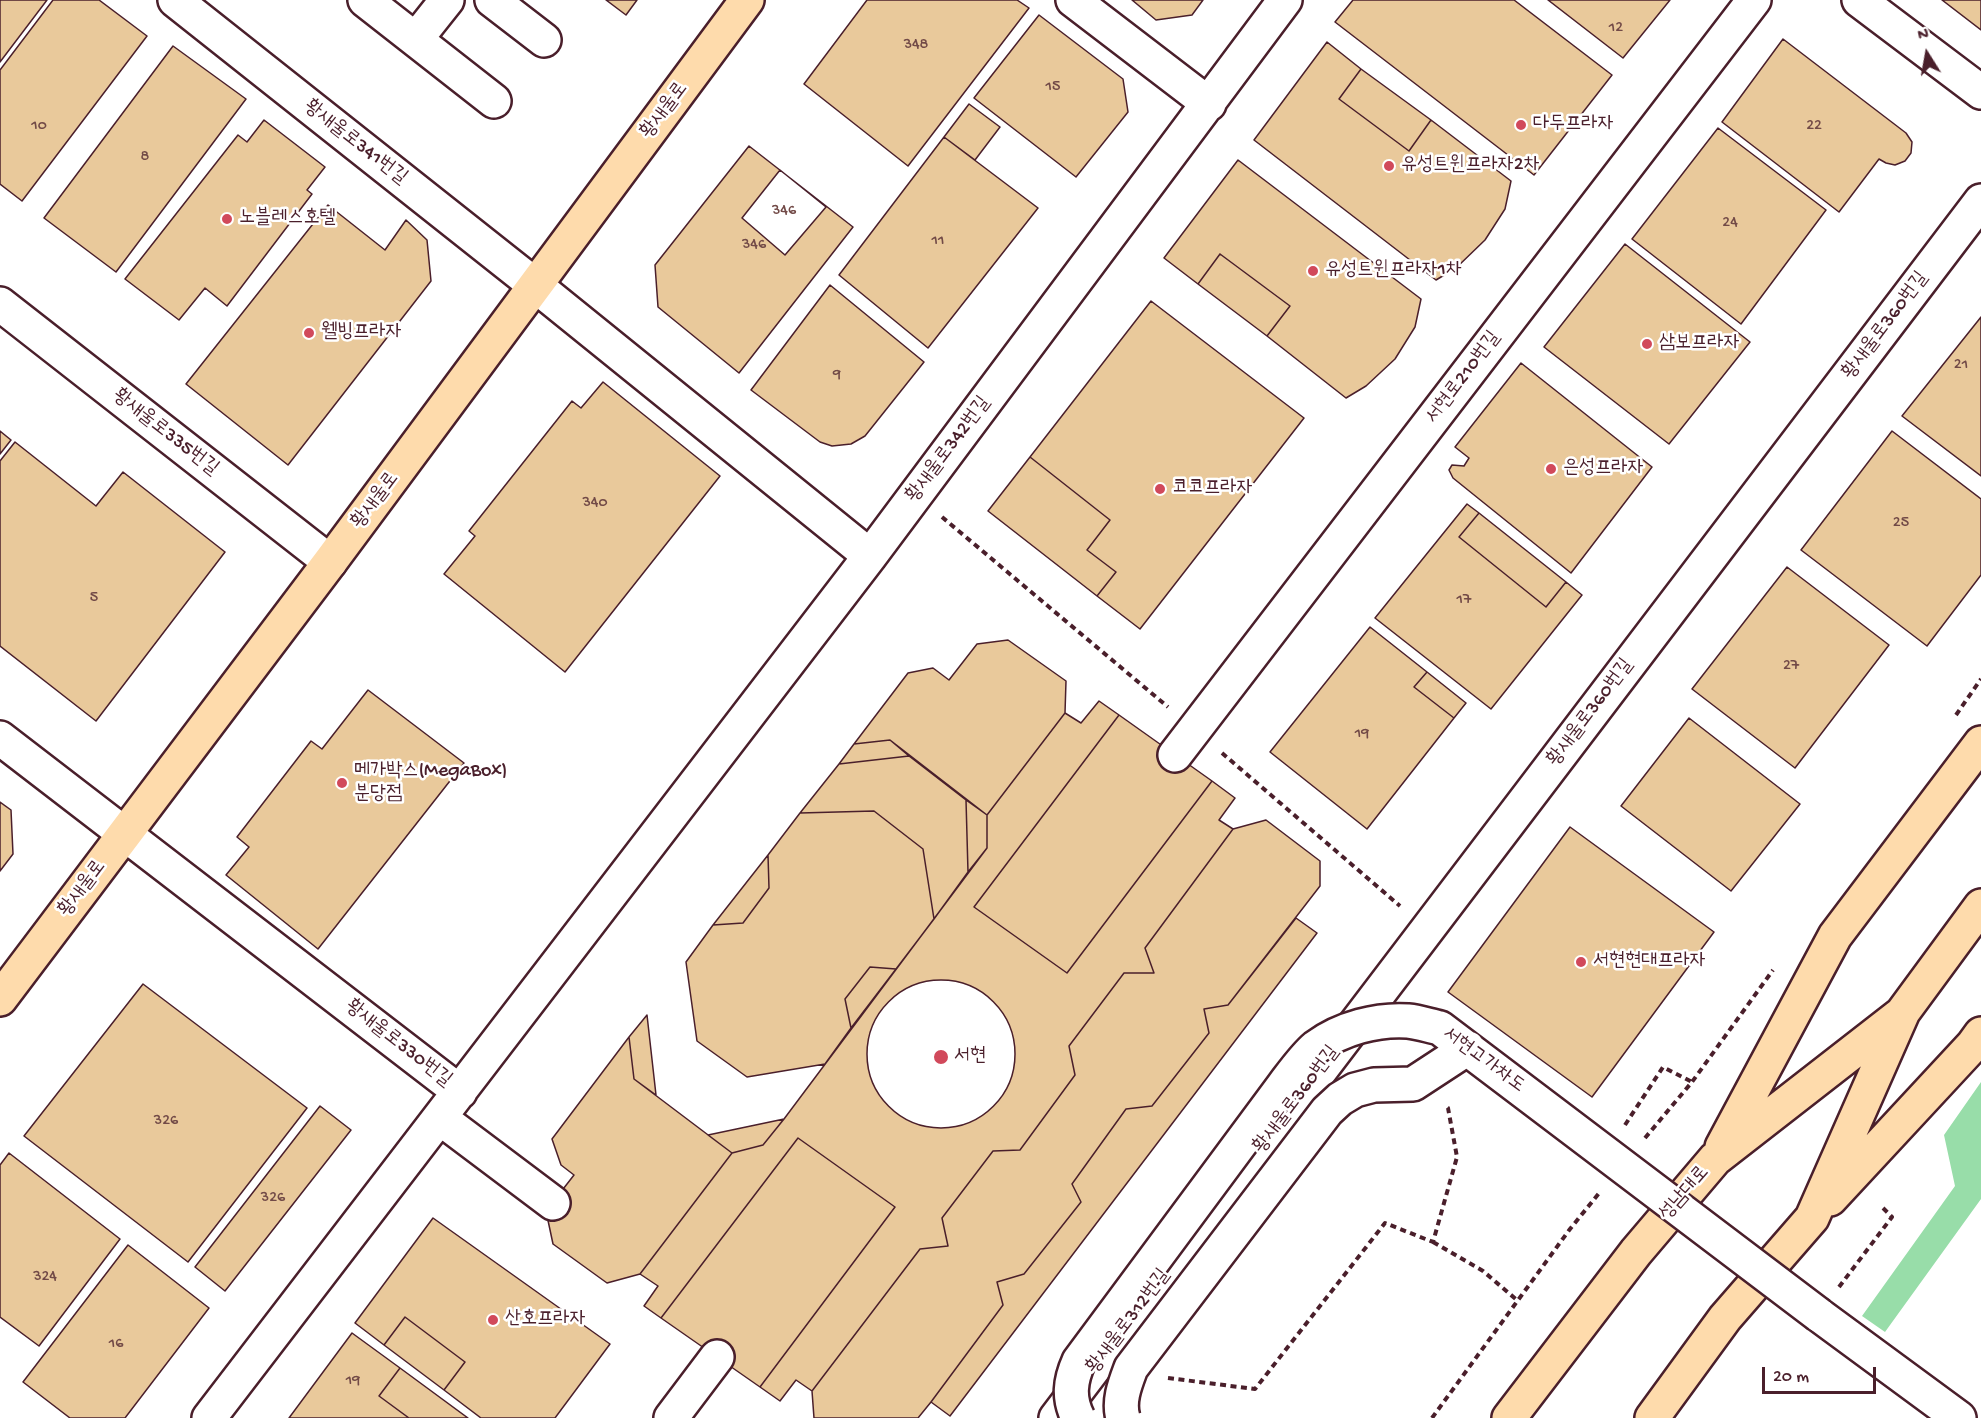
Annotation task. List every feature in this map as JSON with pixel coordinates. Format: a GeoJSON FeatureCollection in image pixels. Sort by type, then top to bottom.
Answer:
{"type":"FeatureCollection","features":[{"type":"Feature","properties":{"kind":"main road","name":"황새울로"},"geometry":{"type":"LineString","coordinates":[[0,999],[330,562],[747,0]]}},
{"type":"Feature","properties":{"kind":"main road"},"geometry":{"type":"LineString","coordinates":[[1716,1159],[1835,936],[1981,743]]}},
{"type":"Feature","properties":{"kind":"main road","name":"성남대로"},"geometry":{"type":"LineString","coordinates":[[1652,1418],[1725,1318],[1812,1218],[1903,1012],[1981,906]]}},
{"type":"Feature","properties":{"kind":"main road","name":"성남대로"},"geometry":{"type":"LineString","coordinates":[[1509,1418],[1636,1252],[1716,1159],[1903,1012]]}},
{"type":"Feature","properties":{"kind":"main road"},"geometry":{"type":"LineString","coordinates":[[1812,1218],[1981,1034]]}},
{"type":"Feature","properties":{"kind":"street"},"geometry":{"type":"LineString","coordinates":[[365,0],[494,101]]}},
{"type":"Feature","properties":{"kind":"street"},"geometry":{"type":"LineString","coordinates":[[416,39],[447,0]]}},
{"type":"Feature","properties":{"kind":"street"},"geometry":{"type":"LineString","coordinates":[[492,0],[544,40]]}},
{"type":"Feature","properties":{"kind":"street"},"geometry":{"type":"LineString","coordinates":[[1073,0],[1209,104]]}},
{"type":"Feature","properties":{"kind":"street","name":"황새울로342번길"},"geometry":{"type":"LineString","coordinates":[[460,1092],[870,556],[1286,0]]}},
{"type":"Feature","properties":{"kind":"street","name":"서현로210번길"},"geometry":{"type":"LineString","coordinates":[[1175,755],[1754,0]]}},
{"type":"Feature","properties":{"kind":"street"},"geometry":{"type":"LineString","coordinates":[[1858,0],[1981,92]]}},
{"type":"Feature","properties":{"kind":"street","name":"황새울로341번길"},"geometry":{"type":"LineString","coordinates":[[183,2],[536,286]]}},
{"type":"Feature","properties":{"kind":"street","name":"황새울로360번길"},"geometry":{"type":"LineString","coordinates":[[1202,1225],[1981,201]]}},
{"type":"Feature","properties":{"kind":"street"},"geometry":{"type":"LineString","coordinates":[[536,286],[870,556]]}},
{"type":"Feature","properties":{"kind":"street","name":"황새울로335번길"},"geometry":{"type":"LineString","coordinates":[[0,304],[330,562]]}},
{"type":"Feature","properties":{"kind":"street","name":"황새울로330번길"},"geometry":{"type":"LineString","coordinates":[[0,738],[460,1092],[209,1418]]}},
{"type":"Feature","properties":{"kind":"street","name":"서현고가차도"},"geometry":{"type":"LineString","coordinates":[[1078,1418],[1074,1411],[1070,1388],[1079,1361],[1283,1086],[1315,1048],[1335,1035],[1380,1022],[1409,1022],[1440,1028],[1468,1048],[1819,1315],[1959,1418]]}},
{"type":"Feature","properties":{"kind":"street"},"geometry":{"type":"LineString","coordinates":[[1123,1418],[1121,1411],[1123,1388],[1131,1368],[1327,1111],[1340,1099],[1355,1090],[1374,1085],[1413,1084],[1468,1048]]}},
{"type":"Feature","properties":{"kind":"street"},"geometry":{"type":"LineString","coordinates":[[440,1118],[553,1203]]}},
{"type":"Feature","properties":{"kind":"street","name":"황새울로312번길"},"geometry":{"type":"LineString","coordinates":[[1056,1418],[1202,1225]]}},
{"type":"Feature","properties":{"kind":"street"},"geometry":{"type":"LineString","coordinates":[[671,1418],[717,1357]]}},
{"type":"Feature","properties":{"kind":"path"},"geometry":{"type":"LineString","coordinates":[[1954,718],[1981,679]]}},
{"type":"Feature","properties":{"kind":"path"},"geometry":{"type":"LineString","coordinates":[[1638,1146],[1692,1082],[1775,967]]}},
{"type":"Feature","properties":{"kind":"path"},"geometry":{"type":"LineString","coordinates":[[1622,1131],[1663,1067],[1692,1082]]}},
{"type":"Feature","properties":{"kind":"path"},"geometry":{"type":"LineString","coordinates":[[1433,1242],[1457,1157],[1449,1108],[1439,1101]]}},
{"type":"Feature","properties":{"kind":"path"},"geometry":{"type":"LineString","coordinates":[[1432,1418],[1570,1229],[1600,1192]]}},
{"type":"Feature","properties":{"kind":"path"},"geometry":{"type":"LineString","coordinates":[[1838,1288],[1892,1218],[1882,1207]]}},
{"type":"Feature","properties":{"kind":"path"},"geometry":{"type":"LineString","coordinates":[[1163,1377],[1255,1389],[1385,1223],[1433,1242],[1483,1271],[1518,1300]]}},
{"type":"Feature","properties":{"kind":"green space"},"geometry":{"type":"Polygon","coordinates":[[[1981,1082],[1981,1199],[1885,1332],[1862,1316],[1955,1186],[1944,1135],[1981,1082]]]}},
{"type":"Feature","properties":{"kind":"building"},"geometry":{"type":"Polygon","coordinates":[[[0,0],[47,0],[0,62],[0,0]]]}},
{"type":"Feature","properties":{"kind":"building"},"geometry":{"type":"Polygon","coordinates":[[[53,0],[99,0],[147,36],[22,201],[0,184],[0,70],[53,0]]]}},
{"type":"Feature","properties":{"kind":"building"},"geometry":{"type":"Polygon","coordinates":[[[606,0],[637,0],[626,15],[606,0]]]}},
{"type":"Feature","properties":{"kind":"building"},"geometry":{"type":"Polygon","coordinates":[[[867,0],[1017,0],[1029,8],[908,166],[804,84],[867,0]]]}},
{"type":"Feature","properties":{"kind":"building"},"geometry":{"type":"Polygon","coordinates":[[[1132,0],[1203,0],[1192,15],[1156,20],[1132,0]]]}},
{"type":"Feature","properties":{"kind":"building","name":"다두프라자"},"geometry":{"type":"Polygon","coordinates":[[[1353,0],[1514,0],[1612,75],[1534,175],[1335,22],[1353,0]]]}},
{"type":"Feature","properties":{"kind":"building"},"geometry":{"type":"Polygon","coordinates":[[[1548,0],[1670,0],[1623,58],[1548,0]]]}},
{"type":"Feature","properties":{"kind":"building"},"geometry":{"type":"Polygon","coordinates":[[[1942,0],[1981,0],[1981,30],[1942,0]]]}},
{"type":"Feature","properties":{"kind":"building"},"geometry":{"type":"Polygon","coordinates":[[[1039,15],[1123,79],[1128,112],[1076,177],[974,98],[1039,15]]]}},
{"type":"Feature","properties":{"kind":"building"},"geometry":{"type":"Polygon","coordinates":[[[1783,39],[1906,133],[1912,142],[1911,153],[1905,161],[1895,165],[1879,159],[1839,212],[1722,122],[1783,39]]]}},
{"type":"Feature","properties":{"kind":"building","name":"유성트윈프라자2차"},"geometry":{"type":"Polygon","coordinates":[[[1327,42],[1361,69],[1339,99],[1409,151],[1431,120],[1511,181],[1505,209],[1485,240],[1456,268],[1436,280],[1254,140],[1327,42]]]}},
{"type":"Feature","properties":{"kind":"building"},"geometry":{"type":"Polygon","coordinates":[[[173,46],[246,99],[116,272],[44,218],[173,46]]]}},
{"type":"Feature","properties":{"kind":"building"},"geometry":{"type":"Polygon","coordinates":[[[1361,69],[1431,120],[1409,151],[1339,99],[1361,69]]]}},
{"type":"Feature","properties":{"kind":"building"},"geometry":{"type":"Polygon","coordinates":[[[969,104],[1000,127],[975,160],[944,137],[969,104]]]}},
{"type":"Feature","properties":{"kind":"building"},"geometry":{"type":"Polygon","coordinates":[[[264,120],[325,167],[307,190],[312,194],[227,306],[205,288],[179,320],[125,279],[238,135],[247,142],[264,120]]]}},
{"type":"Feature","properties":{"kind":"building"},"geometry":{"type":"Polygon","coordinates":[[[1718,128],[1826,210],[1741,324],[1632,239],[1718,128]]]}},
{"type":"Feature","properties":{"kind":"building"},"geometry":{"type":"Polygon","coordinates":[[[944,137],[1038,208],[928,348],[839,275],[944,137]]]}},
{"type":"Feature","properties":{"kind":"building"},"geometry":{"type":"Polygon","coordinates":[[[749,146],[853,227],[739,373],[658,307],[655,265],[749,146]]]}},
{"type":"Feature","properties":{"kind":"building","name":"유성트윈프라자1차"},"geometry":{"type":"Polygon","coordinates":[[[1238,160],[1421,299],[1415,327],[1395,359],[1366,386],[1346,398],[1267,336],[1290,306],[1220,254],[1198,284],[1164,258],[1238,160]]]}},
{"type":"Feature","properties":{"kind":"building"},"geometry":{"type":"Polygon","coordinates":[[[780,170],[826,207],[785,255],[742,218],[780,170]]]}},
{"type":"Feature","properties":{"kind":"building","name":"웰빙프라자"},"geometry":{"type":"Polygon","coordinates":[[[328,205],[385,250],[406,220],[427,240],[431,281],[288,465],[186,384],[328,205]]]}},
{"type":"Feature","properties":{"kind":"building","name":"삼보프라자"},"geometry":{"type":"Polygon","coordinates":[[[1625,244],[1750,342],[1669,444],[1544,347],[1625,244]]]}},
{"type":"Feature","properties":{"kind":"building"},"geometry":{"type":"Polygon","coordinates":[[[1220,254],[1290,306],[1267,336],[1198,284],[1220,254]]]}},
{"type":"Feature","properties":{"kind":"building"},"geometry":{"type":"Polygon","coordinates":[[[830,285],[924,362],[865,436],[851,444],[832,446],[820,442],[751,390],[830,285]]]}},
{"type":"Feature","properties":{"kind":"building","name":"코코프라자"},"geometry":{"type":"Polygon","coordinates":[[[1151,301],[1304,418],[1140,629],[1097,596],[1116,572],[1087,550],[1110,520],[1030,457],[1151,301]]]}},
{"type":"Feature","properties":{"kind":"building"},"geometry":{"type":"Polygon","coordinates":[[[1981,317],[1981,476],[1902,416],[1981,317]]]}},
{"type":"Feature","properties":{"kind":"building","name":"은성프라자"},"geometry":{"type":"Polygon","coordinates":[[[1521,363],[1652,467],[1571,573],[1453,478],[1449,470],[1452,465],[1464,466],[1469,458],[1455,447],[1521,363]]]}},
{"type":"Feature","properties":{"kind":"building"},"geometry":{"type":"Polygon","coordinates":[[[603,382],[720,476],[565,672],[444,574],[475,536],[469,531],[572,401],[581,408],[603,382]]]}},
{"type":"Feature","properties":{"kind":"building"},"geometry":{"type":"Polygon","coordinates":[[[0,431],[11,440],[0,454],[0,431]]]}},
{"type":"Feature","properties":{"kind":"building"},"geometry":{"type":"Polygon","coordinates":[[[1892,431],[1981,499],[1981,575],[1927,646],[1801,550],[1892,431]]]}},
{"type":"Feature","properties":{"kind":"building"},"geometry":{"type":"Polygon","coordinates":[[[15,442],[96,506],[123,472],[225,552],[96,721],[0,646],[0,461],[15,442]]]}},
{"type":"Feature","properties":{"kind":"building"},"geometry":{"type":"Polygon","coordinates":[[[1030,457],[1110,520],[1087,550],[1116,572],[1097,596],[988,511],[1030,457]]]}},
{"type":"Feature","properties":{"kind":"building"},"geometry":{"type":"Polygon","coordinates":[[[1467,504],[1479,513],[1459,537],[1546,607],[1566,582],[1582,595],[1491,709],[1375,618],[1467,504]]]}},
{"type":"Feature","properties":{"kind":"building"},"geometry":{"type":"Polygon","coordinates":[[[1479,513],[1566,582],[1546,607],[1459,537],[1479,513]]]}},
{"type":"Feature","properties":{"kind":"building"},"geometry":{"type":"Polygon","coordinates":[[[1787,567],[1889,645],[1795,768],[1692,689],[1787,567]]]}},
{"type":"Feature","properties":{"kind":"building"},"geometry":{"type":"Polygon","coordinates":[[[1370,627],[1427,672],[1414,687],[1454,718],[1367,829],[1270,752],[1370,627]]]}},
{"type":"Feature","properties":{"kind":"building"},"geometry":{"type":"Polygon","coordinates":[[[1008,640],[1066,681],[1065,713],[987,815],[890,740],[854,744],[908,673],[933,668],[949,680],[977,644],[1008,640]]]}},
{"type":"Feature","properties":{"kind":"building"},"geometry":{"type":"Polygon","coordinates":[[[1427,672],[1466,703],[1454,718],[1414,687],[1427,672]]]}},
{"type":"Feature","properties":{"kind":"building"},"geometry":{"type":"Polygon","coordinates":[[[368,690],[464,763],[318,949],[226,875],[249,847],[237,837],[311,741],[322,749],[368,690]]]}},
{"type":"Feature","properties":{"kind":"building"},"geometry":{"type":"Polygon","coordinates":[[[1099,701],[1119,715],[974,907],[1067,973],[1212,781],[1235,798],[1219,820],[1233,829],[1145,948],[1154,973],[1124,973],[1069,1046],[1075,1075],[1020,1150],[993,1151],[942,1218],[948,1246],[920,1249],[812,1391],[796,1380],[780,1401],[760,1387],[895,1207],[798,1138],[661,1318],[644,1306],[658,1286],[640,1274],[732,1153],[763,1145],[784,1119],[987,848],[987,815],[1065,713],[1081,723],[1099,701]]]}},
{"type":"Feature","properties":{"kind":"building"},"geometry":{"type":"Polygon","coordinates":[[[1119,715],[1212,781],[1067,973],[974,907],[1119,715]]]}},
{"type":"Feature","properties":{"kind":"building"},"geometry":{"type":"Polygon","coordinates":[[[1689,718],[1800,804],[1731,891],[1621,806],[1689,718]]]}},
{"type":"Feature","properties":{"kind":"building"},"geometry":{"type":"Polygon","coordinates":[[[890,740],[909,756],[839,764],[854,744],[890,740]]]}},
{"type":"Feature","properties":{"kind":"building"},"geometry":{"type":"Polygon","coordinates":[[[909,756],[966,800],[968,872],[934,919],[923,849],[874,811],[800,813],[839,764],[909,756]]]}},
{"type":"Feature","properties":{"kind":"building"},"geometry":{"type":"Polygon","coordinates":[[[966,800],[987,815],[987,848],[968,872],[966,800]]]}},
{"type":"Feature","properties":{"kind":"building"},"geometry":{"type":"Polygon","coordinates":[[[0,802],[11,810],[13,854],[0,871],[0,802]]]}},
{"type":"Feature","properties":{"kind":"building"},"geometry":{"type":"Polygon","coordinates":[[[874,811],[923,849],[934,919],[896,969],[870,967],[845,999],[851,1028],[825,1064],[747,1077],[697,1041],[686,962],[713,925],[743,923],[769,888],[768,855],[800,813],[874,811]]]}},
{"type":"Feature","properties":{"kind":"building"},"geometry":{"type":"Polygon","coordinates":[[[1266,820],[1320,861],[1320,886],[1228,1005],[1204,1009],[1209,1033],[1152,1106],[1126,1109],[1072,1184],[1081,1202],[1024,1274],[997,1282],[1003,1305],[931,1402],[918,1418],[814,1418],[812,1391],[920,1249],[948,1246],[942,1218],[993,1151],[1020,1150],[1075,1075],[1069,1046],[1124,973],[1154,973],[1145,948],[1233,829],[1266,820]]]}},
{"type":"Feature","properties":{"kind":"building","name":"서현현대프라자"},"geometry":{"type":"Polygon","coordinates":[[[1570,827],[1714,932],[1592,1097],[1448,992],[1570,827]]]}},
{"type":"Feature","properties":{"kind":"building"},"geometry":{"type":"Polygon","coordinates":[[[768,855],[769,888],[743,923],[713,925],[768,855]]]}},
{"type":"Feature","properties":{"kind":"building"},"geometry":{"type":"Polygon","coordinates":[[[1296,918],[1317,933],[950,1416],[931,1402],[1003,1305],[997,1282],[1024,1274],[1081,1202],[1072,1184],[1126,1109],[1152,1106],[1209,1033],[1204,1009],[1228,1005],[1296,918]]]}},
{"type":"Feature","properties":{"kind":"building"},"geometry":{"type":"Polygon","coordinates":[[[870,967],[896,969],[851,1028],[845,999],[870,967]]]}},
{"type":"Feature","properties":{"kind":"building"},"geometry":{"type":"Polygon","coordinates":[[[941,980],[969,986],[993,1002],[1009,1026],[1015,1054],[1009,1082],[993,1106],[969,1122],[941,1128],[913,1122],[889,1106],[873,1082],[867,1054],[873,1026],[889,1002],[913,986],[941,980]]]}},
{"type":"Feature","properties":{"kind":"building"},"geometry":{"type":"Polygon","coordinates":[[[143,984],[307,1108],[188,1262],[24,1136],[143,984]]]}},
{"type":"Feature","properties":{"kind":"building"},"geometry":{"type":"Polygon","coordinates":[[[647,1015],[656,1095],[634,1079],[629,1037],[647,1015]]]}},
{"type":"Feature","properties":{"kind":"building"},"geometry":{"type":"Polygon","coordinates":[[[629,1037],[634,1079],[732,1153],[640,1274],[607,1283],[553,1244],[546,1211],[574,1175],[561,1165],[552,1139],[629,1037]]]}},
{"type":"Feature","properties":{"kind":"building"},"geometry":{"type":"Polygon","coordinates":[[[320,1106],[351,1130],[225,1291],[195,1267],[320,1106]]]}},
{"type":"Feature","properties":{"kind":"building"},"geometry":{"type":"Polygon","coordinates":[[[784,1119],[763,1145],[732,1153],[708,1135],[784,1119]]]}},
{"type":"Feature","properties":{"kind":"building"},"geometry":{"type":"Polygon","coordinates":[[[798,1138],[895,1207],[760,1387],[661,1318],[798,1138]]]}},
{"type":"Feature","properties":{"kind":"building"},"geometry":{"type":"Polygon","coordinates":[[[9,1153],[120,1239],[39,1346],[0,1317],[0,1165],[9,1153]]]}},
{"type":"Feature","properties":{"kind":"building","name":"산호프라자"},"geometry":{"type":"Polygon","coordinates":[[[433,1218],[610,1344],[555,1418],[481,1418],[444,1390],[465,1362],[405,1317],[384,1345],[355,1323],[433,1218]]]}},
{"type":"Feature","properties":{"kind":"building"},"geometry":{"type":"Polygon","coordinates":[[[128,1245],[209,1308],[125,1418],[70,1418],[23,1382],[128,1245]]]}},
{"type":"Feature","properties":{"kind":"building"},"geometry":{"type":"Polygon","coordinates":[[[405,1317],[465,1362],[444,1390],[384,1345],[405,1317]]]}},
{"type":"Feature","properties":{"kind":"building"},"geometry":{"type":"Polygon","coordinates":[[[352,1333],[400,1368],[379,1396],[409,1418],[289,1418],[352,1333]]]}},
{"type":"Feature","properties":{"kind":"building"},"geometry":{"type":"Polygon","coordinates":[[[400,1368],[468,1418],[409,1418],[379,1396],[400,1368]]]}},
{"type":"Feature","properties":{"kind":"place","name":"다두프라자"},"geometry":{"type":"Point","coordinates":[1521,125]}},
{"type":"Feature","properties":{"kind":"place","name":"유성트윈프라자2차"},"geometry":{"type":"Point","coordinates":[1389,166]}},
{"type":"Feature","properties":{"kind":"place","name":"노블레스호텔"},"geometry":{"type":"Point","coordinates":[227,219]}},
{"type":"Feature","properties":{"kind":"place","name":"유성트윈프라자1차"},"geometry":{"type":"Point","coordinates":[1313,271]}},
{"type":"Feature","properties":{"kind":"place","name":"웰빙프라자"},"geometry":{"type":"Point","coordinates":[309,333]}},
{"type":"Feature","properties":{"kind":"place","name":"삼보프라자"},"geometry":{"type":"Point","coordinates":[1647,344]}},
{"type":"Feature","properties":{"kind":"place","name":"은성프라자"},"geometry":{"type":"Point","coordinates":[1551,469]}},
{"type":"Feature","properties":{"kind":"place","name":"코코프라자"},"geometry":{"type":"Point","coordinates":[1160,489]}},
{"type":"Feature","properties":{"kind":"place","name":"메가박스(MegaBox) 분당점"},"geometry":{"type":"Point","coordinates":[342,783]}},
{"type":"Feature","properties":{"kind":"place","name":"서현현대프라자"},"geometry":{"type":"Point","coordinates":[1581,962]}},
{"type":"Feature","properties":{"kind":"place","name":"서현"},"geometry":{"type":"Point","coordinates":[941,1057]}},
{"type":"Feature","properties":{"kind":"place","name":"산호프라자"},"geometry":{"type":"Point","coordinates":[493,1320]}}]}
